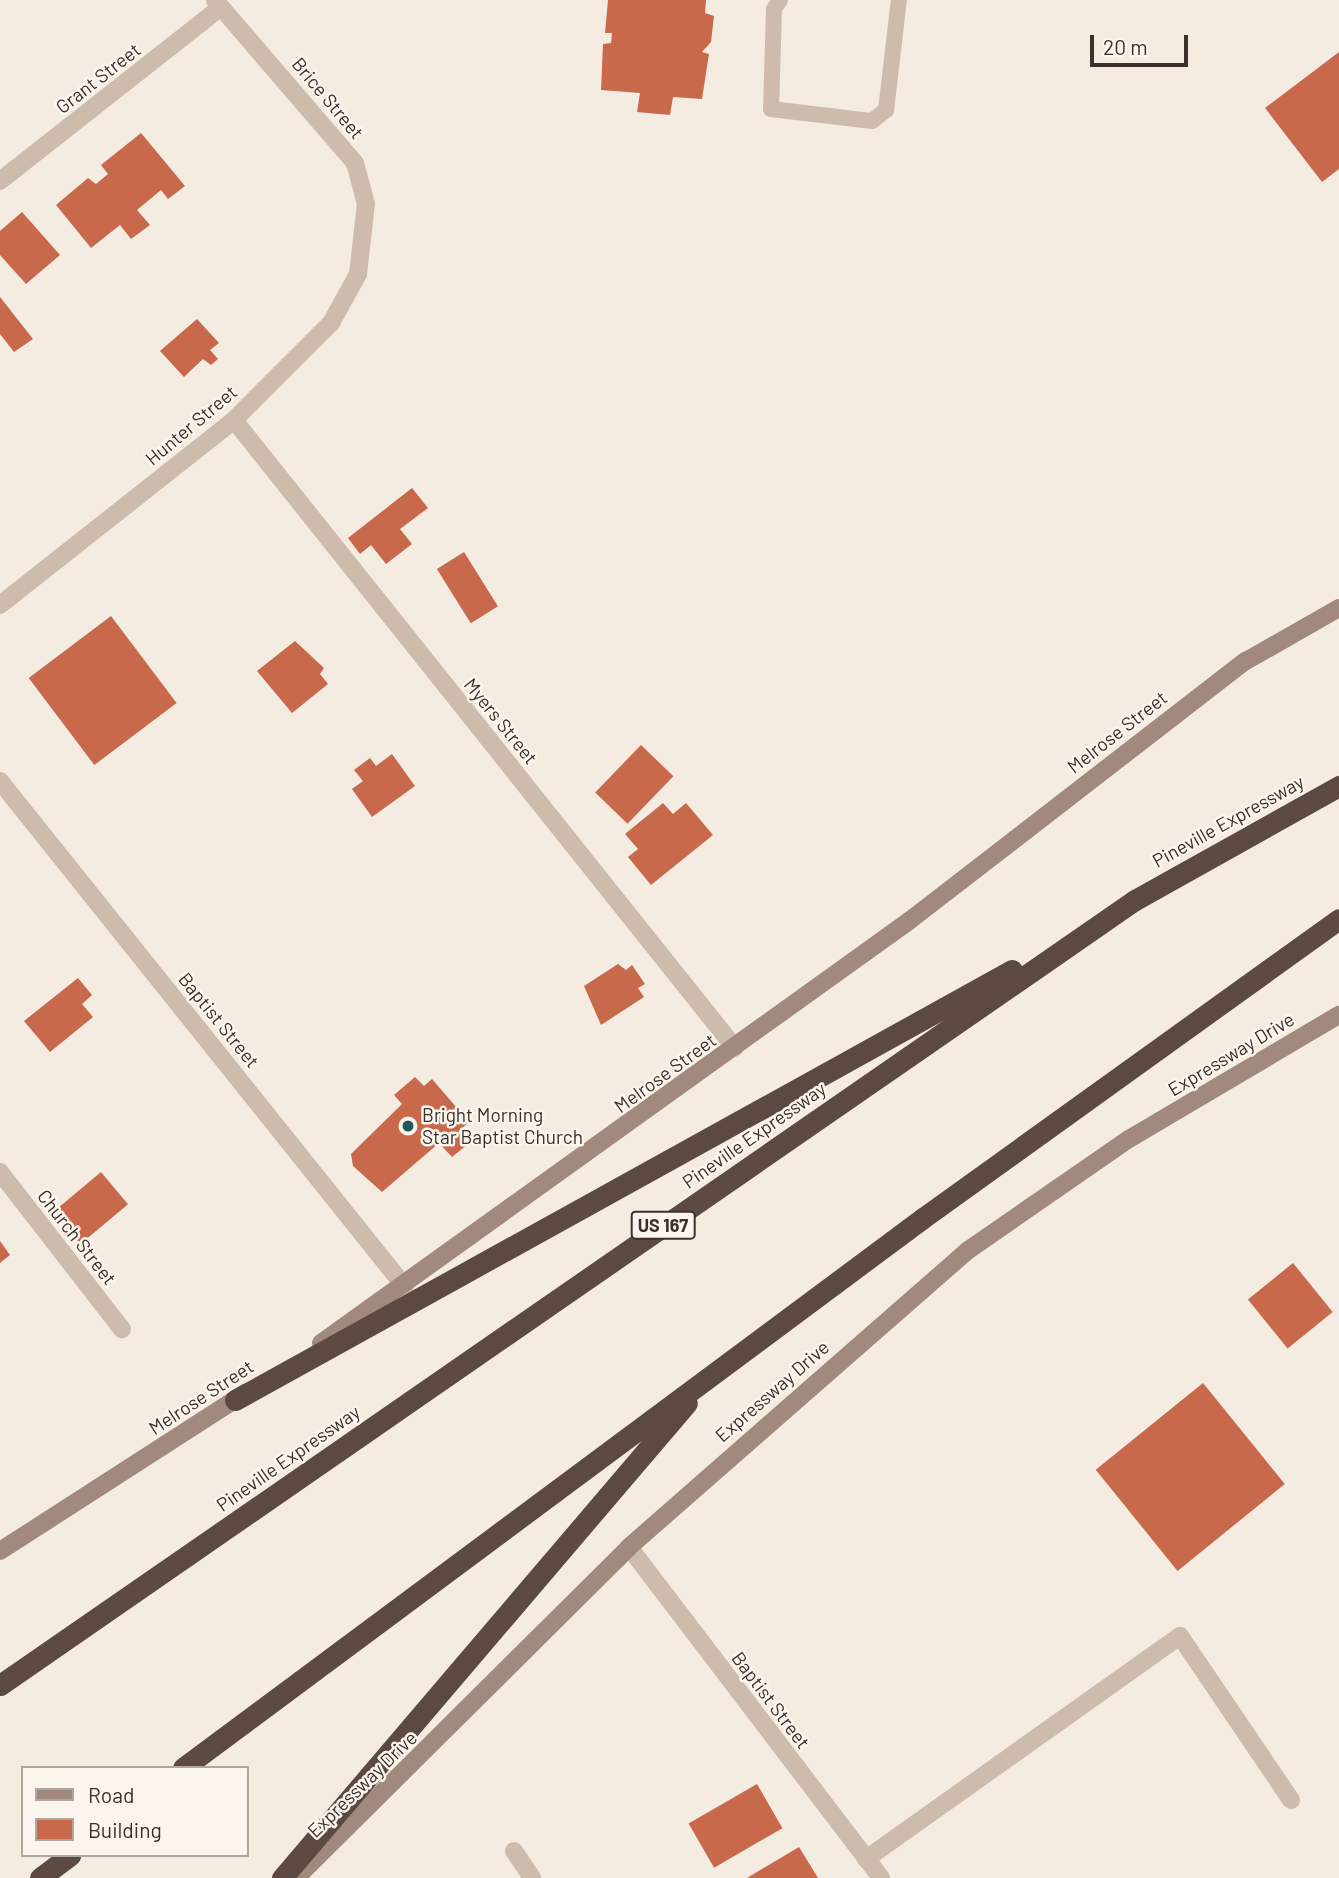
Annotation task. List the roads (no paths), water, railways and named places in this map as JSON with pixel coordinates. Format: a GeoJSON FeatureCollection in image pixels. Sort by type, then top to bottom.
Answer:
{"type":"FeatureCollection","features":[{"type":"Feature","properties":{"kind":"highway","name":"Pineville Expressway"},"geometry":{"type":"LineString","coordinates":[[0,1685],[1135,900],[1339,786]]}},
{"type":"Feature","properties":{"kind":"highway"},"geometry":{"type":"LineString","coordinates":[[235,1400],[1135,900]]}},
{"type":"Feature","properties":{"kind":"highway"},"geometry":{"type":"LineString","coordinates":[[186,1766],[709,1376],[1339,919]]}},
{"type":"Feature","properties":{"kind":"highway"},"geometry":{"type":"LineString","coordinates":[[282,1878],[709,1376]]}},
{"type":"Feature","properties":{"kind":"highway"},"geometry":{"type":"LineString","coordinates":[[40,1878],[67,1857]]}},
{"type":"Feature","properties":{"kind":"main road","name":"Melrose Street"},"geometry":{"type":"LineString","coordinates":[[0,1551],[235,1400],[405,1286],[736,1048],[1245,661],[1339,608]]}},
{"type":"Feature","properties":{"kind":"main road","name":"Expressway Drive"},"geometry":{"type":"LineString","coordinates":[[296,1878],[629,1547],[967,1251],[1129,1139],[1339,1015]]}},
{"type":"Feature","properties":{"kind":"street","name":"Grant Street"},"geometry":{"type":"LineString","coordinates":[[0,181],[218,4]]}},
{"type":"Feature","properties":{"kind":"street","name":"Brice Street"},"geometry":{"type":"LineString","coordinates":[[218,4],[355,163],[366,204],[366,242]]}},
{"type":"Feature","properties":{"kind":"street","name":"Hunter Street"},"geometry":{"type":"LineString","coordinates":[[0,605],[234,420],[331,323],[366,242]]}},
{"type":"Feature","properties":{"kind":"street","name":"Myers Street"},"geometry":{"type":"LineString","coordinates":[[234,420],[736,1048]]}},
{"type":"Feature","properties":{"kind":"street","name":"Baptist Street"},"geometry":{"type":"LineString","coordinates":[[0,780],[405,1286]]}},
{"type":"Feature","properties":{"kind":"street","name":"Church Street"},"geometry":{"type":"LineString","coordinates":[[0,1171],[122,1329]]}},
{"type":"Feature","properties":{"kind":"street","name":"Baptist Street"},"geometry":{"type":"LineString","coordinates":[[629,1547],[881,1878]]}},
{"type":"Feature","properties":{"kind":"street"},"geometry":{"type":"LineString","coordinates":[[866,1858],[1180,1636],[1291,1800]]}},
{"type":"Feature","properties":{"kind":"street"},"geometry":{"type":"LineString","coordinates":[[514,1851],[532,1878]]}},
{"type":"Feature","properties":{"kind":"lane"},"geometry":{"type":"LineString","coordinates":[[780,0],[774,9],[771,109],[872,121],[886,110],[899,0]]}},
{"type":"Feature","properties":{"kind":"place","name":"Bright Morning Star Baptist Church"},"geometry":{"type":"Point","coordinates":[408,1126]}}]}
